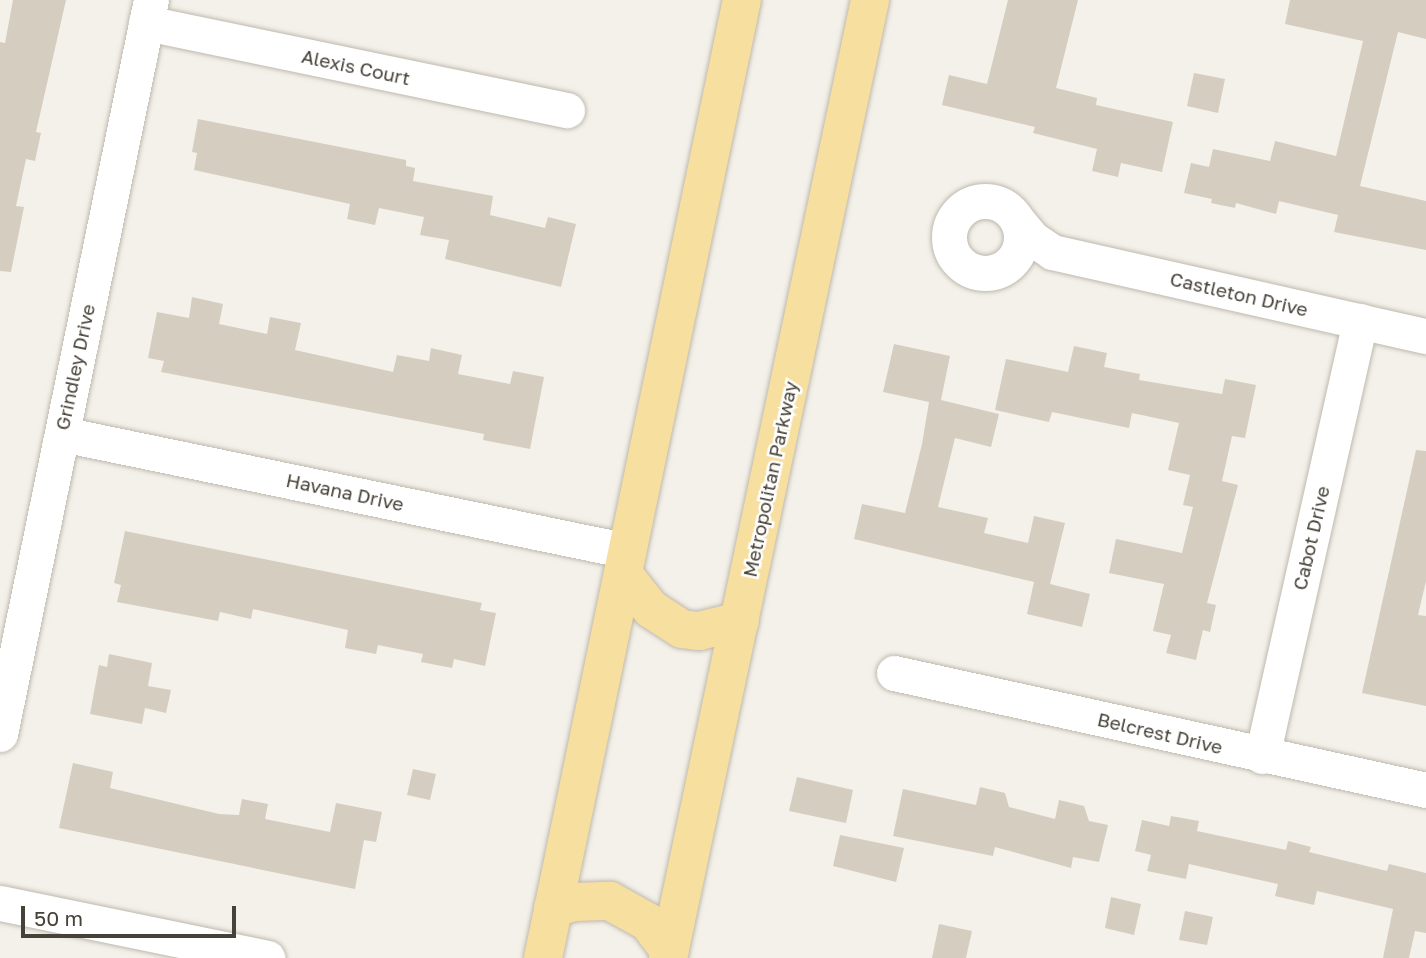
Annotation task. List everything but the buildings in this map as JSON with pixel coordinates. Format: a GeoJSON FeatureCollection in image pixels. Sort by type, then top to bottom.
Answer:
{"type":"FeatureCollection","features":[{"type":"Feature","properties":{"kind":"main road"},"geometry":{"type":"LineString","coordinates":[[543,958],[742,0]]}},
{"type":"Feature","properties":{"kind":"main road","name":"Metropolitan Parkway"},"geometry":{"type":"LineString","coordinates":[[669,954],[870,0]]}},
{"type":"Feature","properties":{"kind":"main road"},"geometry":{"type":"LineString","coordinates":[[625,563],[650,610],[682,629],[699,631],[740,621]]}},
{"type":"Feature","properties":{"kind":"main road"},"geometry":{"type":"LineString","coordinates":[[553,908],[574,902],[610,901],[648,922],[669,954]]}},
{"type":"Feature","properties":{"kind":"street","name":"Alexis Court"},"geometry":{"type":"LineString","coordinates":[[148,12],[567,110]]}},
{"type":"Feature","properties":{"kind":"street","name":"Grindley Drive"},"geometry":{"type":"LineString","coordinates":[[0,734],[148,12]]}},
{"type":"Feature","properties":{"kind":"street","name":"Castleton Drive"},"geometry":{"type":"LineString","coordinates":[[1052,252],[997,272],[972,271],[953,255],[949,230],[962,208],[973,202],[999,203],[1033,239],[1052,252],[1426,336]]}},
{"type":"Feature","properties":{"kind":"street"},"geometry":{"type":"LineString","coordinates":[[1008,266],[1021,244],[1017,220]]}},
{"type":"Feature","properties":{"kind":"street","name":"Cabot Drive"},"geometry":{"type":"LineString","coordinates":[[1262,756],[1360,321]]}},
{"type":"Feature","properties":{"kind":"street","name":"Havana Drive"},"geometry":{"type":"LineString","coordinates":[[62,434],[625,563]]}},
{"type":"Feature","properties":{"kind":"street","name":"Belcrest Drive"},"geometry":{"type":"LineString","coordinates":[[894,673],[1426,790]]}},
{"type":"Feature","properties":{"kind":"street"},"geometry":{"type":"LineString","coordinates":[[0,903],[267,958]]}}]}
